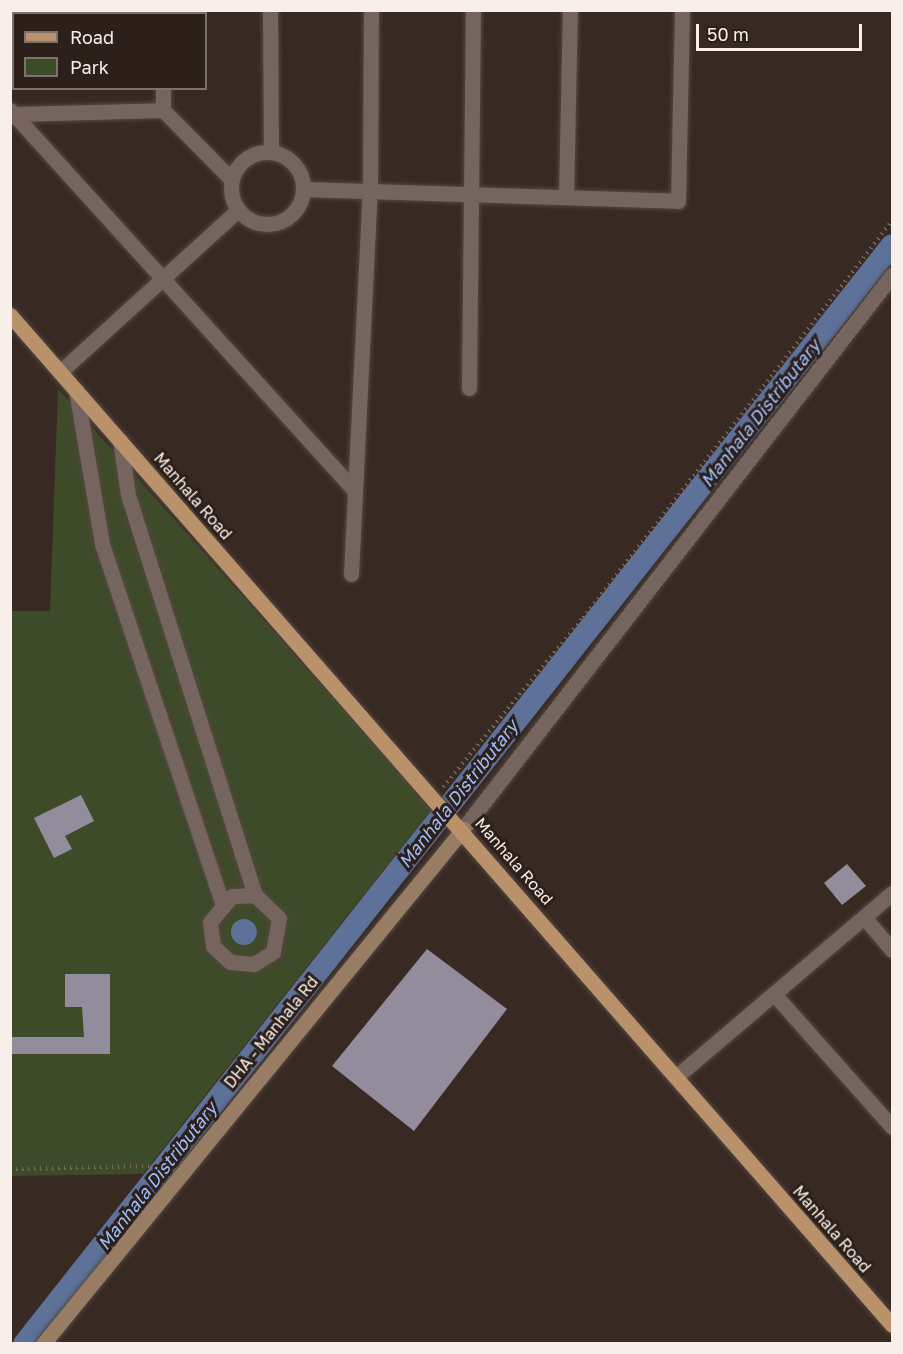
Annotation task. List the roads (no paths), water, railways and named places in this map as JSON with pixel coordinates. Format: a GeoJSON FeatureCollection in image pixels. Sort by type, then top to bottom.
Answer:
{"type":"FeatureCollection","features":[{"type":"Feature","properties":{"kind":"main road","name":"Manhala Road"},"geometry":{"type":"LineString","coordinates":[[10,315],[435,796],[892,1325]]}},
{"type":"Feature","properties":{"kind":"main road","name":"DHA - Manhala Rd"},"geometry":{"type":"LineString","coordinates":[[43,1344],[463,829]]}},
{"type":"Feature","properties":{"kind":"street"},"geometry":{"type":"LineString","coordinates":[[270,10],[271,152]]}},
{"type":"Feature","properties":{"kind":"street"},"geometry":{"type":"LineString","coordinates":[[351,574],[370,191],[370,10]]}},
{"type":"Feature","properties":{"kind":"street"},"geometry":{"type":"LineString","coordinates":[[469,388],[468,194],[473,10]]}},
{"type":"Feature","properties":{"kind":"street"},"geometry":{"type":"LineString","coordinates":[[566,197],[570,10]]}},
{"type":"Feature","properties":{"kind":"street"},"geometry":{"type":"LineString","coordinates":[[303,189],[678,201],[682,10]]}},
{"type":"Feature","properties":{"kind":"street"},"geometry":{"type":"LineString","coordinates":[[163,110],[164,90]]}},
{"type":"Feature","properties":{"kind":"street"},"geometry":{"type":"LineString","coordinates":[[13,112],[163,110],[232,180],[238,210],[256,222],[278,222],[296,210],[303,189],[291,160],[271,152],[242,162],[232,180]]}},
{"type":"Feature","properties":{"kind":"street"},"geometry":{"type":"LineString","coordinates":[[13,112],[355,491]]}},
{"type":"Feature","properties":{"kind":"street"},"geometry":{"type":"LineString","coordinates":[[60,372],[238,210]]}},
{"type":"Feature","properties":{"kind":"street"},"geometry":{"type":"LineString","coordinates":[[463,829],[892,275]]}},
{"type":"Feature","properties":{"kind":"street"},"geometry":{"type":"LineString","coordinates":[[76,390],[102,544],[222,903]]}},
{"type":"Feature","properties":{"kind":"street"},"geometry":{"type":"LineString","coordinates":[[120,440],[128,495],[255,895],[274,908],[281,930],[273,952],[254,964],[230,962],[213,946],[210,922],[222,903],[255,895]]}},
{"type":"Feature","properties":{"kind":"street"},"geometry":{"type":"LineString","coordinates":[[677,1076],[892,893]]}},
{"type":"Feature","properties":{"kind":"street"},"geometry":{"type":"LineString","coordinates":[[864,917],[892,950]]}},
{"type":"Feature","properties":{"kind":"street"},"geometry":{"type":"LineString","coordinates":[[774,994],[892,1127]]}},
{"type":"Feature","properties":{"kind":"water"},"geometry":{"type":"Polygon","coordinates":[[[244,919],[253,923],[257,932],[253,941],[244,945],[235,941],[231,932],[235,923],[244,919]]]}},
{"type":"Feature","properties":{"kind":"waterway","name":"Manhala Distributary"},"geometry":{"type":"LineString","coordinates":[[24,1344],[892,245]]}}]}
